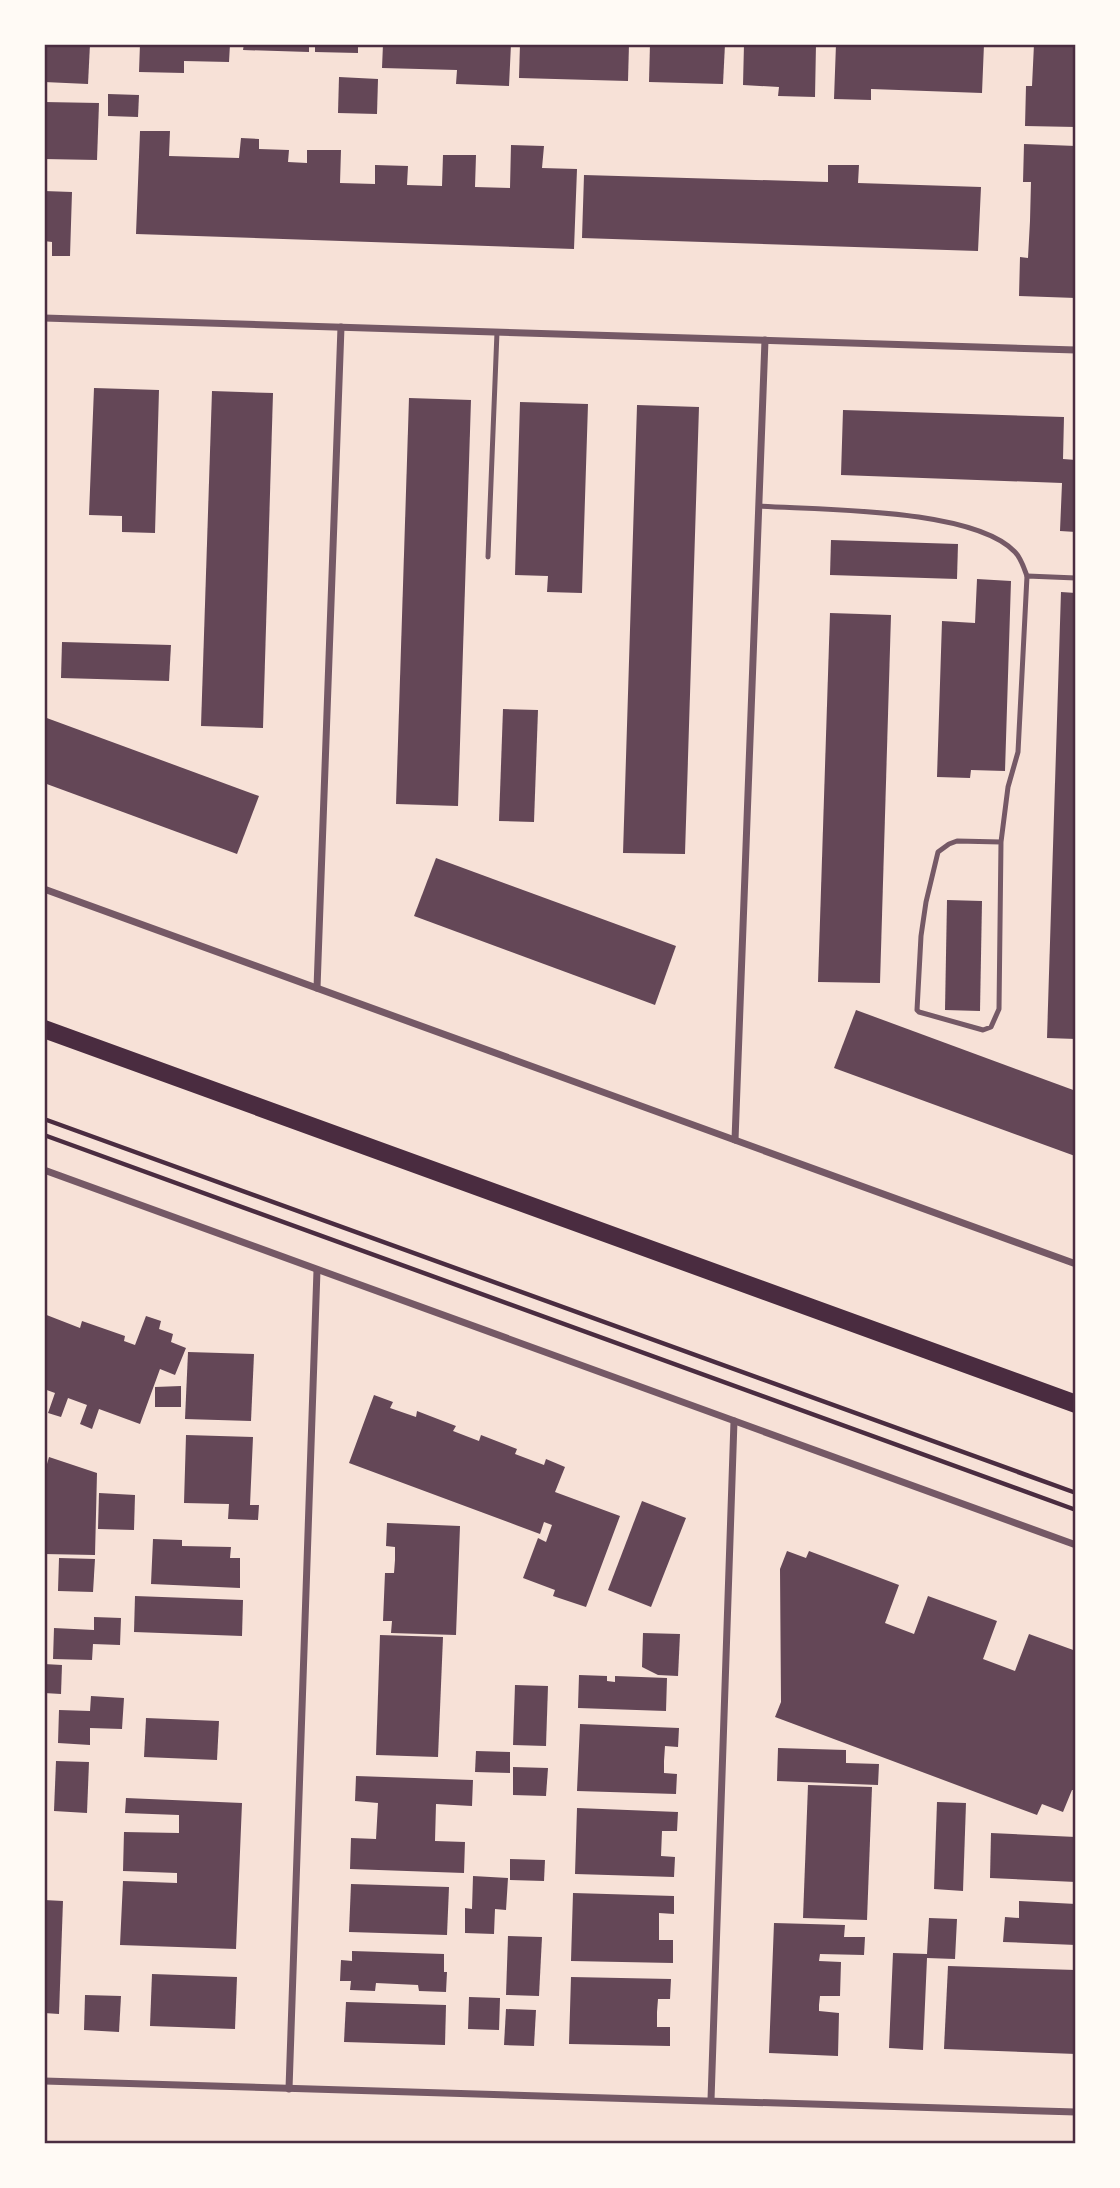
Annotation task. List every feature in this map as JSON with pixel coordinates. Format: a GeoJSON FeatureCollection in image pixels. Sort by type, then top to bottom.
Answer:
{"type":"FeatureCollection","features":[{"type":"Feature","properties":{"kind":"main road"},"geometry":{"type":"LineString","coordinates":[[44,1029],[1076,1404]]}},
{"type":"Feature","properties":{"kind":"street"},"geometry":{"type":"LineString","coordinates":[[44,318],[1076,350]]}},
{"type":"Feature","properties":{"kind":"street"},"geometry":{"type":"LineString","coordinates":[[317,988],[341,327]]}},
{"type":"Feature","properties":{"kind":"street"},"geometry":{"type":"LineString","coordinates":[[736,1140],[765,340]]}},
{"type":"Feature","properties":{"kind":"street"},"geometry":{"type":"LineString","coordinates":[[44,889],[1076,1264]]}},
{"type":"Feature","properties":{"kind":"street"},"geometry":{"type":"LineString","coordinates":[[44,1170],[1076,1545]]}},
{"type":"Feature","properties":{"kind":"street"},"geometry":{"type":"LineString","coordinates":[[289,2089],[317,1270]]}},
{"type":"Feature","properties":{"kind":"street"},"geometry":{"type":"LineString","coordinates":[[711,2100],[734,1421]]}},
{"type":"Feature","properties":{"kind":"street"},"geometry":{"type":"LineString","coordinates":[[44,2081],[1076,2112]]}},
{"type":"Feature","properties":{"kind":"lane"},"geometry":{"type":"LineString","coordinates":[[488,557],[497,332]]}},
{"type":"Feature","properties":{"kind":"lane"},"geometry":{"type":"LineString","coordinates":[[760,506],[910,515],[967,526],[996,537],[1017,553],[1027,576],[1018,752],[1008,787],[1000,842],[999,1009],[991,1027],[983,1030],[919,1012],[918,968],[926,902],[938,852],[957,841],[1000,842]]}},
{"type":"Feature","properties":{"kind":"lane"},"geometry":{"type":"LineString","coordinates":[[1027,576],[1076,578]]}},
{"type":"Feature","properties":{"kind":"path"},"geometry":{"type":"LineString","coordinates":[[44,1119],[1076,1493]]}},
{"type":"Feature","properties":{"kind":"path"},"geometry":{"type":"LineString","coordinates":[[44,1135],[1076,1510]]}},
{"type":"Feature","properties":{"kind":"building"},"geometry":{"type":"Polygon","coordinates":[[[44,44],[90,44],[88,84],[44,82],[44,44]]]}},
{"type":"Feature","properties":{"kind":"building"},"geometry":{"type":"Polygon","coordinates":[[[140,44],[230,44],[229,62],[184,61],[184,73],[139,72],[140,44]]]}},
{"type":"Feature","properties":{"kind":"building"},"geometry":{"type":"Polygon","coordinates":[[[244,44],[309,44],[309,52],[243,50],[244,44]]]}},
{"type":"Feature","properties":{"kind":"building"},"geometry":{"type":"Polygon","coordinates":[[[315,44],[358,44],[358,53],[315,52],[315,44]]]}},
{"type":"Feature","properties":{"kind":"building"},"geometry":{"type":"Polygon","coordinates":[[[383,44],[511,44],[509,86],[456,84],[457,70],[382,68],[383,44]]]}},
{"type":"Feature","properties":{"kind":"building"},"geometry":{"type":"Polygon","coordinates":[[[520,44],[629,44],[628,81],[519,78],[520,44]]]}},
{"type":"Feature","properties":{"kind":"building"},"geometry":{"type":"Polygon","coordinates":[[[650,44],[725,44],[723,84],[649,82],[650,44]]]}},
{"type":"Feature","properties":{"kind":"building"},"geometry":{"type":"Polygon","coordinates":[[[744,44],[816,44],[815,97],[778,96],[779,87],[743,85],[744,44]]]}},
{"type":"Feature","properties":{"kind":"building"},"geometry":{"type":"Polygon","coordinates":[[[836,44],[984,44],[982,93],[871,89],[871,100],[834,99],[836,44]]]}},
{"type":"Feature","properties":{"kind":"building"},"geometry":{"type":"Polygon","coordinates":[[[1034,44],[1076,44],[1076,127],[1025,126],[1026,86],[1032,86],[1034,44]]]}},
{"type":"Feature","properties":{"kind":"building"},"geometry":{"type":"Polygon","coordinates":[[[339,77],[378,79],[377,114],[338,113],[339,77]]]}},
{"type":"Feature","properties":{"kind":"building"},"geometry":{"type":"Polygon","coordinates":[[[108,94],[139,95],[138,117],[108,116],[108,94]]]}},
{"type":"Feature","properties":{"kind":"building"},"geometry":{"type":"Polygon","coordinates":[[[44,102],[99,103],[97,160],[44,159],[44,102]]]}},
{"type":"Feature","properties":{"kind":"building"},"geometry":{"type":"Polygon","coordinates":[[[140,131],[170,131],[169,156],[239,158],[241,138],[259,139],[259,149],[289,150],[288,162],[307,163],[307,150],[341,150],[340,183],[375,184],[375,165],[408,166],[407,185],[442,186],[443,155],[476,155],[475,187],[510,188],[511,145],[544,146],[542,168],[577,169],[574,249],[136,234],[140,131]]]}},
{"type":"Feature","properties":{"kind":"building"},"geometry":{"type":"Polygon","coordinates":[[[1024,144],[1076,146],[1076,298],[1019,296],[1020,257],[1028,258],[1030,221],[1031,182],[1023,182],[1024,144]]]}},
{"type":"Feature","properties":{"kind":"building"},"geometry":{"type":"Polygon","coordinates":[[[828,165],[859,165],[858,183],[981,187],[978,251],[582,238],[584,175],[828,182],[828,165]]]}},
{"type":"Feature","properties":{"kind":"building"},"geometry":{"type":"Polygon","coordinates":[[[44,191],[72,192],[70,256],[52,256],[52,242],[44,241],[44,191]]]}},
{"type":"Feature","properties":{"kind":"building"},"geometry":{"type":"Polygon","coordinates":[[[94,388],[159,390],[155,533],[122,532],[122,516],[89,515],[94,388]]]}},
{"type":"Feature","properties":{"kind":"building"},"geometry":{"type":"Polygon","coordinates":[[[212,391],[273,393],[263,728],[201,726],[212,391]]]}},
{"type":"Feature","properties":{"kind":"building"},"geometry":{"type":"Polygon","coordinates":[[[409,398],[471,400],[458,806],[396,804],[409,398]]]}},
{"type":"Feature","properties":{"kind":"building"},"geometry":{"type":"Polygon","coordinates":[[[520,402],[588,404],[582,593],[547,592],[548,576],[515,575],[520,402]]]}},
{"type":"Feature","properties":{"kind":"building"},"geometry":{"type":"Polygon","coordinates":[[[637,405],[699,407],[685,854],[623,853],[637,405]]]}},
{"type":"Feature","properties":{"kind":"building"},"geometry":{"type":"Polygon","coordinates":[[[843,410],[1064,417],[1063,459],[1076,460],[1076,532],[1060,531],[1062,483],[841,475],[843,410]]]}},
{"type":"Feature","properties":{"kind":"building"},"geometry":{"type":"Polygon","coordinates":[[[831,540],[958,544],[957,579],[830,575],[831,540]]]}},
{"type":"Feature","properties":{"kind":"building"},"geometry":{"type":"Polygon","coordinates":[[[977,579],[1011,581],[1005,771],[971,770],[970,778],[937,777],[942,621],[975,623],[977,579]]]}},
{"type":"Feature","properties":{"kind":"building"},"geometry":{"type":"Polygon","coordinates":[[[1061,592],[1076,593],[1076,1039],[1047,1038],[1061,592]]]}},
{"type":"Feature","properties":{"kind":"building"},"geometry":{"type":"Polygon","coordinates":[[[830,613],[891,615],[880,983],[818,982],[830,613]]]}},
{"type":"Feature","properties":{"kind":"building"},"geometry":{"type":"Polygon","coordinates":[[[62,642],[171,645],[169,681],[61,678],[62,642]]]}},
{"type":"Feature","properties":{"kind":"building"},"geometry":{"type":"Polygon","coordinates":[[[503,709],[538,710],[534,822],[499,821],[503,709]]]}},
{"type":"Feature","properties":{"kind":"building"},"geometry":{"type":"Polygon","coordinates":[[[44,717],[259,796],[237,854],[44,783],[44,717]]]}},
{"type":"Feature","properties":{"kind":"building"},"geometry":{"type":"Polygon","coordinates":[[[436,858],[676,946],[655,1005],[414,916],[436,858]]]}},
{"type":"Feature","properties":{"kind":"building"},"geometry":{"type":"Polygon","coordinates":[[[947,900],[982,901],[980,1011],[945,1010],[947,900]]]}},
{"type":"Feature","properties":{"kind":"building"},"geometry":{"type":"Polygon","coordinates":[[[856,1010],[1076,1091],[1075,1156],[834,1068],[856,1010]]]}},
{"type":"Feature","properties":{"kind":"building"},"geometry":{"type":"Polygon","coordinates":[[[44,1314],[80,1328],[82,1321],[125,1336],[124,1341],[135,1345],[146,1316],[161,1321],[159,1329],[173,1334],[171,1342],[186,1348],[175,1375],[160,1369],[140,1424],[99,1409],[92,1429],[80,1424],[87,1405],[68,1398],[61,1417],[48,1413],[55,1393],[44,1389],[44,1314]]]}},
{"type":"Feature","properties":{"kind":"building"},"geometry":{"type":"Polygon","coordinates":[[[188,1352],[254,1354],[251,1421],[185,1419],[188,1352]]]}},
{"type":"Feature","properties":{"kind":"building"},"geometry":{"type":"Polygon","coordinates":[[[181,1386],[181,1407],[155,1407],[155,1387],[181,1386]]]}},
{"type":"Feature","properties":{"kind":"building"},"geometry":{"type":"Polygon","coordinates":[[[374,1395],[393,1402],[390,1408],[416,1417],[417,1411],[456,1426],[453,1431],[479,1441],[481,1435],[517,1449],[515,1454],[544,1465],[546,1459],[565,1467],[555,1492],[620,1516],[586,1607],[553,1596],[555,1590],[523,1578],[538,1538],[546,1542],[552,1525],[544,1522],[540,1534],[349,1463],[374,1395]]]}},
{"type":"Feature","properties":{"kind":"building"},"geometry":{"type":"Polygon","coordinates":[[[186,1435],[253,1437],[250,1505],[259,1505],[258,1520],[228,1519],[229,1504],[184,1503],[186,1435]]]}},
{"type":"Feature","properties":{"kind":"building"},"geometry":{"type":"Polygon","coordinates":[[[49,1457],[97,1473],[95,1555],[44,1554],[44,1463],[47,1464],[49,1457]]]}},
{"type":"Feature","properties":{"kind":"building"},"geometry":{"type":"Polygon","coordinates":[[[99,1493],[135,1495],[134,1530],[98,1529],[99,1493]]]}},
{"type":"Feature","properties":{"kind":"building"},"geometry":{"type":"Polygon","coordinates":[[[642,1501],[686,1518],[651,1607],[608,1590],[642,1501]]]}},
{"type":"Feature","properties":{"kind":"building"},"geometry":{"type":"Polygon","coordinates":[[[387,1523],[460,1526],[456,1635],[391,1633],[392,1621],[383,1621],[385,1573],[394,1573],[395,1560],[395,1547],[386,1546],[387,1523]]]}},
{"type":"Feature","properties":{"kind":"building"},"geometry":{"type":"Polygon","coordinates":[[[153,1539],[182,1540],[182,1546],[231,1547],[230,1558],[240,1558],[240,1588],[151,1584],[153,1539]]]}},
{"type":"Feature","properties":{"kind":"building"},"geometry":{"type":"Polygon","coordinates":[[[787,1551],[806,1558],[809,1551],[899,1585],[885,1623],[914,1634],[928,1596],[997,1621],[983,1659],[1015,1671],[1029,1634],[1076,1651],[1076,1790],[1072,1790],[1063,1812],[1042,1804],[1037,1815],[775,1717],[781,1702],[780,1569],[787,1551]]]}},
{"type":"Feature","properties":{"kind":"building"},"geometry":{"type":"Polygon","coordinates":[[[59,1558],[95,1559],[93,1592],[58,1591],[59,1558]]]}},
{"type":"Feature","properties":{"kind":"building"},"geometry":{"type":"Polygon","coordinates":[[[135,1596],[243,1600],[242,1636],[134,1632],[135,1596]]]}},
{"type":"Feature","properties":{"kind":"building"},"geometry":{"type":"Polygon","coordinates":[[[94,1617],[121,1618],[120,1645],[93,1644],[92,1660],[53,1659],[54,1628],[94,1630],[94,1617]]]}},
{"type":"Feature","properties":{"kind":"building"},"geometry":{"type":"Polygon","coordinates":[[[643,1633],[680,1634],[678,1676],[658,1675],[642,1667],[643,1633]]]}},
{"type":"Feature","properties":{"kind":"building"},"geometry":{"type":"Polygon","coordinates":[[[380,1635],[443,1637],[438,1757],[376,1755],[380,1635]]]}},
{"type":"Feature","properties":{"kind":"building"},"geometry":{"type":"Polygon","coordinates":[[[44,1664],[62,1665],[61,1694],[44,1693],[44,1664]]]}},
{"type":"Feature","properties":{"kind":"building"},"geometry":{"type":"Polygon","coordinates":[[[579,1675],[607,1676],[607,1681],[615,1682],[615,1676],[667,1678],[666,1711],[578,1708],[579,1675]]]}},
{"type":"Feature","properties":{"kind":"building"},"geometry":{"type":"Polygon","coordinates":[[[515,1685],[548,1686],[546,1746],[513,1745],[515,1685]]]}},
{"type":"Feature","properties":{"kind":"building"},"geometry":{"type":"Polygon","coordinates":[[[91,1696],[124,1698],[122,1729],[90,1728],[90,1745],[58,1743],[59,1710],[90,1711],[91,1696]]]}},
{"type":"Feature","properties":{"kind":"building"},"geometry":{"type":"Polygon","coordinates":[[[146,1718],[219,1721],[217,1760],[144,1757],[146,1718]]]}},
{"type":"Feature","properties":{"kind":"building"},"geometry":{"type":"Polygon","coordinates":[[[580,1724],[679,1728],[678,1747],[665,1746],[664,1761],[664,1773],[677,1774],[676,1794],[577,1791],[580,1724]]]}},
{"type":"Feature","properties":{"kind":"building"},"geometry":{"type":"Polygon","coordinates":[[[778,1748],[846,1750],[846,1763],[879,1764],[878,1785],[777,1781],[778,1748]]]}},
{"type":"Feature","properties":{"kind":"building"},"geometry":{"type":"Polygon","coordinates":[[[476,1751],[510,1752],[510,1773],[475,1772],[476,1751]]]}},
{"type":"Feature","properties":{"kind":"building"},"geometry":{"type":"Polygon","coordinates":[[[56,1761],[89,1762],[87,1813],[54,1811],[56,1761]]]}},
{"type":"Feature","properties":{"kind":"building"},"geometry":{"type":"Polygon","coordinates":[[[513,1767],[548,1768],[546,1796],[513,1795],[513,1767]]]}},
{"type":"Feature","properties":{"kind":"building"},"geometry":{"type":"Polygon","coordinates":[[[356,1776],[473,1780],[472,1806],[436,1804],[435,1841],[465,1842],[464,1873],[350,1869],[351,1838],[376,1839],[378,1803],[355,1801],[356,1776]]]}},
{"type":"Feature","properties":{"kind":"building"},"geometry":{"type":"Polygon","coordinates":[[[808,1785],[872,1787],[867,1920],[803,1918],[808,1785]]]}},
{"type":"Feature","properties":{"kind":"building"},"geometry":{"type":"Polygon","coordinates":[[[126,1798],[242,1803],[236,1949],[120,1945],[123,1881],[177,1883],[177,1873],[123,1871],[124,1832],[179,1833],[179,1815],[125,1813],[126,1798]]]}},
{"type":"Feature","properties":{"kind":"building"},"geometry":{"type":"Polygon","coordinates":[[[937,1802],[966,1803],[963,1891],[934,1889],[937,1802]]]}},
{"type":"Feature","properties":{"kind":"building"},"geometry":{"type":"Polygon","coordinates":[[[577,1808],[678,1812],[677,1831],[662,1831],[661,1856],[675,1857],[674,1877],[575,1874],[577,1808]]]}},
{"type":"Feature","properties":{"kind":"building"},"geometry":{"type":"Polygon","coordinates":[[[991,1833],[1076,1837],[1076,1882],[990,1878],[991,1833]]]}},
{"type":"Feature","properties":{"kind":"building"},"geometry":{"type":"Polygon","coordinates":[[[510,1859],[545,1860],[544,1881],[510,1880],[510,1859]]]}},
{"type":"Feature","properties":{"kind":"building"},"geometry":{"type":"Polygon","coordinates":[[[473,1876],[508,1878],[506,1910],[495,1909],[494,1934],[465,1933],[465,1908],[472,1909],[473,1876]]]}},
{"type":"Feature","properties":{"kind":"building"},"geometry":{"type":"Polygon","coordinates":[[[351,1884],[449,1887],[447,1935],[349,1932],[351,1884]]]}},
{"type":"Feature","properties":{"kind":"building"},"geometry":{"type":"Polygon","coordinates":[[[573,1893],[674,1896],[674,1914],[659,1913],[659,1940],[673,1940],[673,1963],[571,1961],[573,1893]]]}},
{"type":"Feature","properties":{"kind":"building"},"geometry":{"type":"Polygon","coordinates":[[[44,1900],[63,1901],[59,2014],[44,2013],[44,1900]]]}},
{"type":"Feature","properties":{"kind":"building"},"geometry":{"type":"Polygon","coordinates":[[[1019,1901],[1076,1904],[1076,1945],[1003,1942],[1005,1917],[1019,1918],[1019,1901]]]}},
{"type":"Feature","properties":{"kind":"building"},"geometry":{"type":"Polygon","coordinates":[[[929,1918],[957,1919],[955,1959],[927,1958],[923,2050],[889,2048],[893,1953],[927,1954],[929,1918]]]}},
{"type":"Feature","properties":{"kind":"building"},"geometry":{"type":"Polygon","coordinates":[[[774,1923],[845,1925],[844,1937],[865,1937],[864,1955],[820,1954],[819,1961],[841,1962],[840,1996],[820,1996],[819,2005],[819,2011],[839,2013],[838,2056],[769,2053],[774,1923]]]}},
{"type":"Feature","properties":{"kind":"building"},"geometry":{"type":"Polygon","coordinates":[[[508,1936],[542,1937],[539,1996],[506,1995],[508,1936]]]}},
{"type":"Feature","properties":{"kind":"building"},"geometry":{"type":"Polygon","coordinates":[[[352,1951],[444,1954],[446,1992],[419,1991],[418,1985],[376,1983],[375,1991],[350,1990],[351,1981],[340,1981],[341,1960],[352,1961],[352,1951]]]}},
{"type":"Feature","properties":{"kind":"building"},"geometry":{"type":"Polygon","coordinates":[[[948,1966],[1076,1970],[1076,2054],[944,2049],[948,1966]]]}},
{"type":"Feature","properties":{"kind":"building"},"geometry":{"type":"Polygon","coordinates":[[[152,1974],[237,1977],[235,2029],[150,2026],[152,1974]]]}},
{"type":"Feature","properties":{"kind":"building"},"geometry":{"type":"Polygon","coordinates":[[[571,1977],[671,1979],[670,1999],[658,1999],[657,2012],[657,2027],[670,2027],[670,2046],[569,2044],[571,1977]]]}},
{"type":"Feature","properties":{"kind":"building"},"geometry":{"type":"Polygon","coordinates":[[[85,1995],[121,1996],[119,2032],[84,2030],[85,1995]]]}},
{"type":"Feature","properties":{"kind":"building"},"geometry":{"type":"Polygon","coordinates":[[[469,1997],[500,1998],[499,2030],[468,2029],[469,1997]]]}},
{"type":"Feature","properties":{"kind":"building"},"geometry":{"type":"Polygon","coordinates":[[[346,2002],[446,2005],[445,2045],[344,2042],[346,2002]]]}},
{"type":"Feature","properties":{"kind":"building"},"geometry":{"type":"Polygon","coordinates":[[[506,2009],[536,2010],[534,2046],[504,2045],[506,2009]]]}},
{"type":"Feature","properties":{"kind":"building"},"geometry":{"type":"Polygon","coordinates":[[[44,2141],[70,2141],[70,2144],[44,2144],[44,2141]]]}}]}
